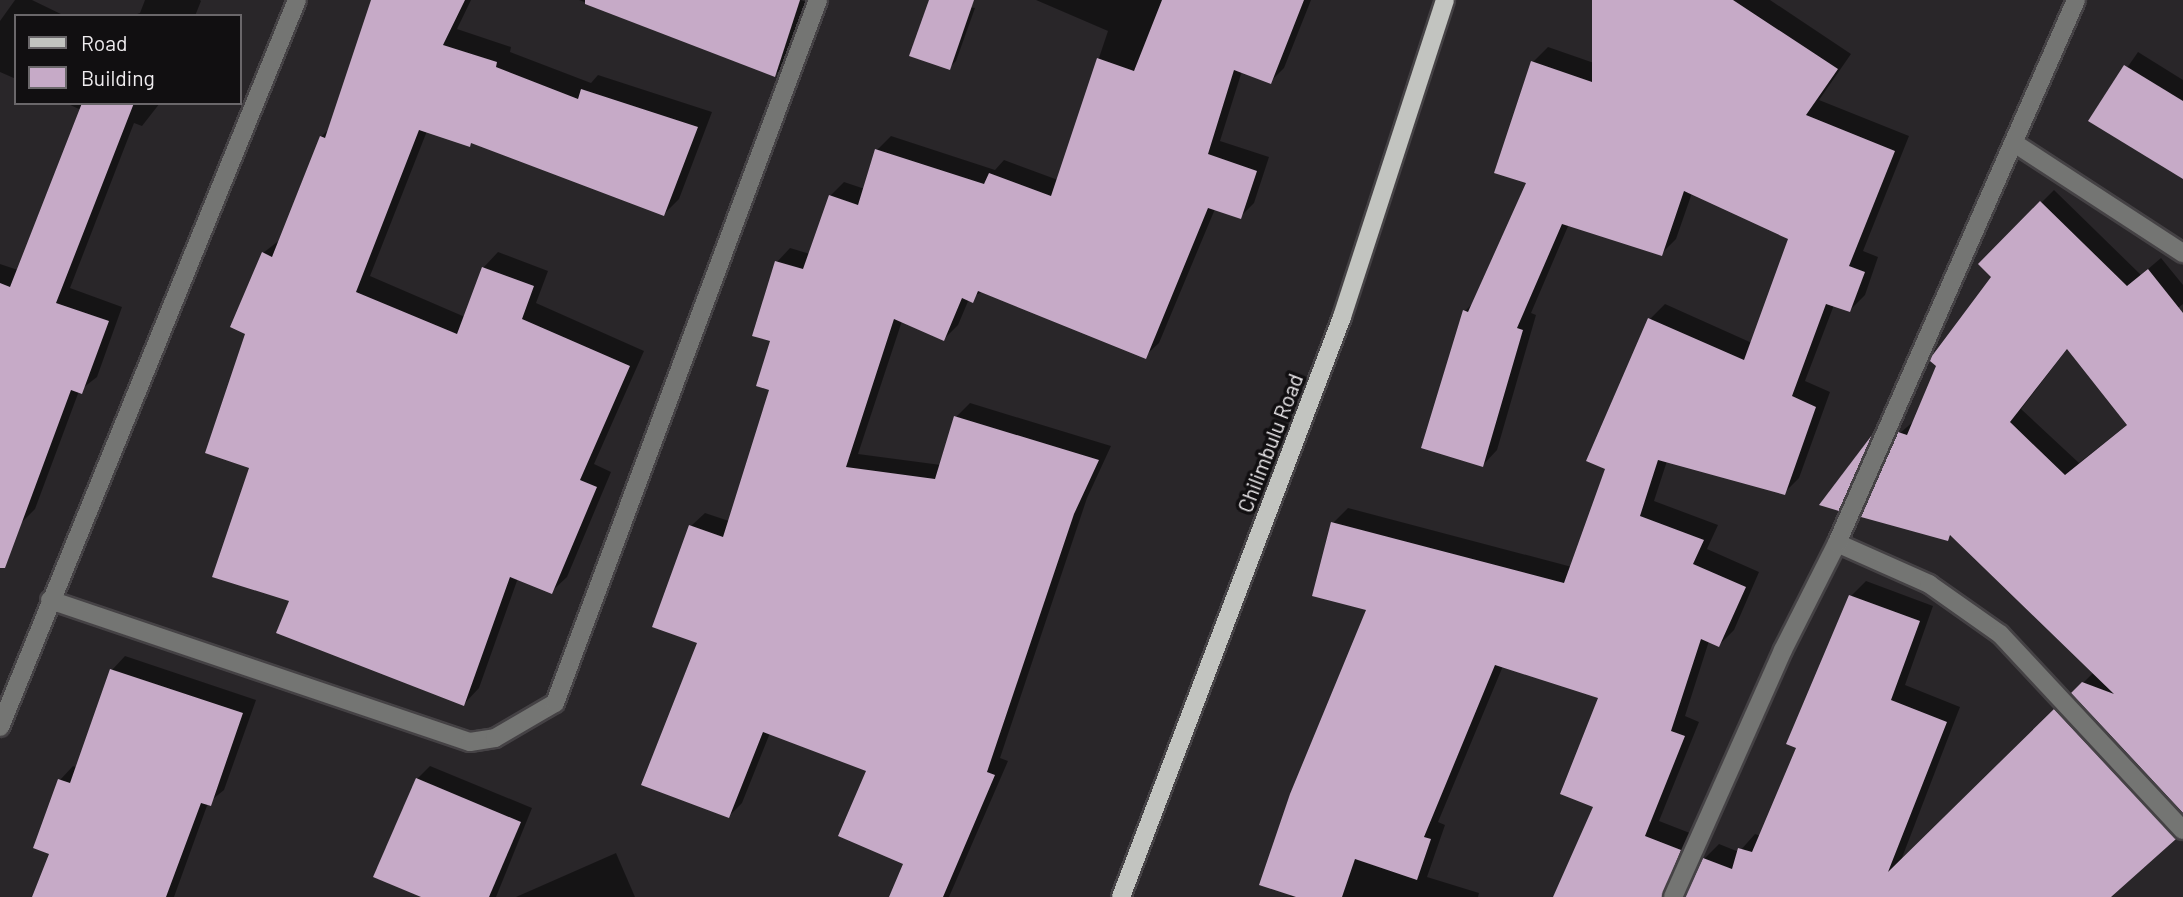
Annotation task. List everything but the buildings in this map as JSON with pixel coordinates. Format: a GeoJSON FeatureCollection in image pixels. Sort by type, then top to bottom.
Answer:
{"type":"FeatureCollection","features":[{"type":"Feature","properties":{"kind":"main road","name":"Chilimbulu Road"},"geometry":{"type":"LineString","coordinates":[[1121,897],[1342,317],[1445,0]]}},
{"type":"Feature","properties":{"kind":"street"},"geometry":{"type":"LineString","coordinates":[[0,727],[297,0]]}},
{"type":"Feature","properties":{"kind":"street"},"geometry":{"type":"LineString","coordinates":[[50,600],[470,742],[495,738],[555,703],[818,0]]}},
{"type":"Feature","properties":{"kind":"street"},"geometry":{"type":"LineString","coordinates":[[1673,897],[1783,650],[1837,543],[2076,0]]}},
{"type":"Feature","properties":{"kind":"street"},"geometry":{"type":"LineString","coordinates":[[2014,143],[2183,253]]}},
{"type":"Feature","properties":{"kind":"street"},"geometry":{"type":"LineString","coordinates":[[1837,543],[1929,584],[2000,634],[2183,830]]}}]}
